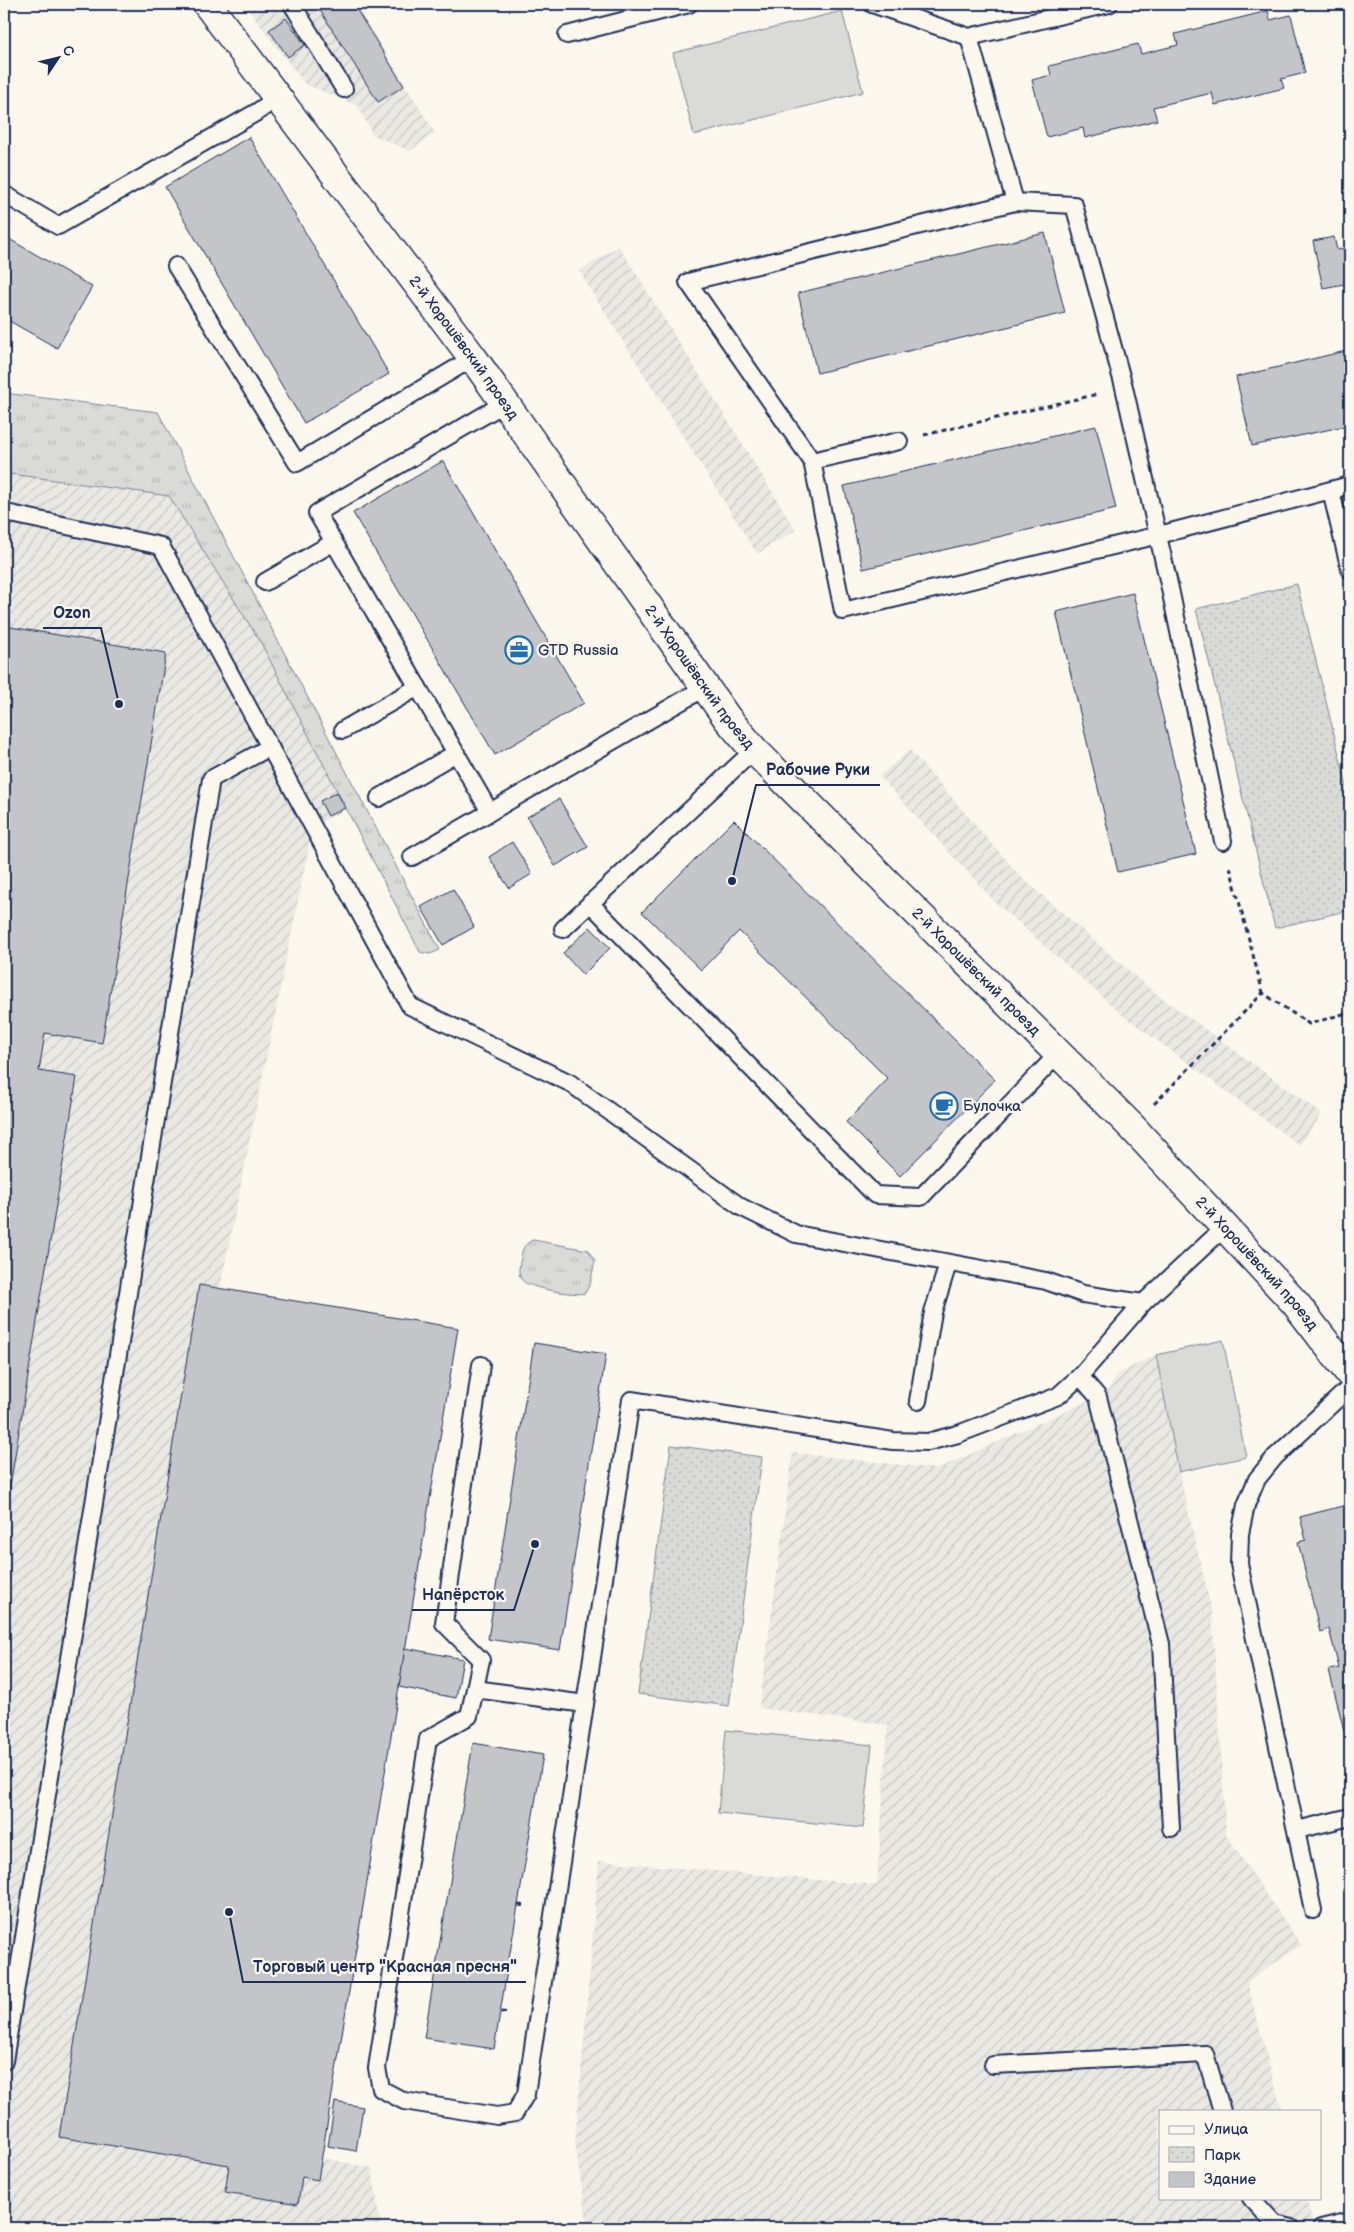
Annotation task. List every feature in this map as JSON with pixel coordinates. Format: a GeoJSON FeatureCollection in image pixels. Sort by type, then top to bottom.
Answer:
{"type":"FeatureCollection","features":[{"type":"Feature","properties":{"kind":"street","name":"2-й Хорошёвский проезд"},"geometry":{"type":"LineString","coordinates":[[206,4],[473,358],[727,718],[754,750],[1059,1052],[1132,1127],[1226,1226],[1296,1304],[1350,1374]]}},
{"type":"Feature","properties":{"kind":"lane"},"geometry":{"type":"LineString","coordinates":[[292,4],[344,89]]}},
{"type":"Feature","properties":{"kind":"lane"},"geometry":{"type":"LineString","coordinates":[[567,35],[688,4]]}},
{"type":"Feature","properties":{"kind":"lane"},"geometry":{"type":"LineString","coordinates":[[872,4],[970,37],[1110,4]]}},
{"type":"Feature","properties":{"kind":"lane"},"geometry":{"type":"LineString","coordinates":[[970,37],[1015,202]]}},
{"type":"Feature","properties":{"kind":"lane"},"geometry":{"type":"LineString","coordinates":[[4,194],[58,226],[249,117],[277,98]]}},
{"type":"Feature","properties":{"kind":"lane"},"geometry":{"type":"LineString","coordinates":[[1223,842],[1158,535],[1124,387],[1074,205],[1015,202],[688,282],[812,461],[843,611],[1158,535],[1350,485]]}},
{"type":"Feature","properties":{"kind":"lane"},"geometry":{"type":"LineString","coordinates":[[176,266],[296,463],[473,358]]}},
{"type":"Feature","properties":{"kind":"lane"},"geometry":{"type":"LineString","coordinates":[[490,812],[317,513],[505,403]]}},
{"type":"Feature","properties":{"kind":"lane"},"geometry":{"type":"LineString","coordinates":[[812,461],[899,441]]}},
{"type":"Feature","properties":{"kind":"lane"},"geometry":{"type":"LineString","coordinates":[[1331,491],[1350,570]]}},
{"type":"Feature","properties":{"kind":"lane"},"geometry":{"type":"LineString","coordinates":[[4,518],[11,514],[161,546],[410,1006],[570,1083],[741,1207],[796,1234],[1046,1281],[1083,1294],[1143,1302]]}},
{"type":"Feature","properties":{"kind":"lane"},"geometry":{"type":"LineString","coordinates":[[265,582],[334,542]]}},
{"type":"Feature","properties":{"kind":"lane"},"geometry":{"type":"LineString","coordinates":[[343,730],[418,687]]}},
{"type":"Feature","properties":{"kind":"lane"},"geometry":{"type":"LineString","coordinates":[[412,857],[706,687]]}},
{"type":"Feature","properties":{"kind":"lane"},"geometry":{"type":"LineString","coordinates":[[4,2061],[211,779],[270,747]]}},
{"type":"Feature","properties":{"kind":"lane"},"geometry":{"type":"LineString","coordinates":[[563,930],[754,750]]}},
{"type":"Feature","properties":{"kind":"lane"},"geometry":{"type":"LineString","coordinates":[[379,798],[456,753]]}},
{"type":"Feature","properties":{"kind":"lane"},"geometry":{"type":"LineString","coordinates":[[590,903],[875,1195],[921,1197],[1059,1052]]}},
{"type":"Feature","properties":{"kind":"lane"},"geometry":{"type":"LineString","coordinates":[[481,1365],[444,1623],[482,1660],[470,1716],[428,1739],[377,2068],[381,2089],[404,2101],[497,2116],[516,2113],[526,2094],[631,1400],[893,1441],[928,1442],[958,1434],[1058,1396],[1080,1376],[1143,1302],[1226,1226]]}},
{"type":"Feature","properties":{"kind":"lane"},"geometry":{"type":"LineString","coordinates":[[918,1401],[933,1312],[948,1264]]}},
{"type":"Feature","properties":{"kind":"lane"},"geometry":{"type":"LineString","coordinates":[[1080,1376],[1098,1397],[1161,1644],[1171,1828]]}},
{"type":"Feature","properties":{"kind":"lane"},"geometry":{"type":"LineString","coordinates":[[1313,1910],[1239,1564],[1240,1534],[1246,1505],[1257,1478],[1275,1457],[1350,1387]]}},
{"type":"Feature","properties":{"kind":"lane"},"geometry":{"type":"LineString","coordinates":[[475,1689],[585,1704]]}},
{"type":"Feature","properties":{"kind":"lane"},"geometry":{"type":"LineString","coordinates":[[1297,1830],[1350,1817]]}},
{"type":"Feature","properties":{"kind":"lane"},"geometry":{"type":"LineString","coordinates":[[993,2064],[1205,2054],[1222,2110]]}},
{"type":"Feature","properties":{"kind":"lane"},"geometry":{"type":"LineString","coordinates":[[1253,2200],[1275,2224],[1291,2228]]}},
{"type":"Feature","properties":{"kind":"lane"},"geometry":{"type":"LineString","coordinates":[[1321,2228],[1350,2221]]}},
{"type":"Feature","properties":{"kind":"path"},"geometry":{"type":"LineString","coordinates":[[899,441],[1124,387]]}},
{"type":"Feature","properties":{"kind":"path"},"geometry":{"type":"LineString","coordinates":[[1223,842],[1262,992],[1308,1024],[1350,1012]]}},
{"type":"Feature","properties":{"kind":"path"},"geometry":{"type":"LineString","coordinates":[[1132,1127],[1262,992]]}},
{"type":"Feature","properties":{"kind":"shaded area"},"geometry":{"type":"Polygon","coordinates":[[[244,4],[355,4],[435,133],[410,151],[373,135],[358,106],[305,84],[244,4]]]}},
{"type":"Feature","properties":{"kind":"shaded area"},"geometry":{"type":"Polygon","coordinates":[[[619,246],[796,530],[757,554],[579,271],[619,246]]]}},
{"type":"Feature","properties":{"kind":"shaded area"},"geometry":{"type":"Polygon","coordinates":[[[4,393],[158,412],[361,802],[313,826],[220,1288],[458,1328],[322,2158],[372,2168],[381,2228],[4,2228],[4,393]]]}},
{"type":"Feature","properties":{"kind":"shaded area"},"geometry":{"type":"Polygon","coordinates":[[[910,750],[1021,877],[1150,989],[1322,1114],[1299,1145],[1125,1017],[996,903],[879,776],[910,750]]]}},
{"type":"Feature","properties":{"kind":"shaded area"},"geometry":{"type":"Polygon","coordinates":[[[1156,1355],[1179,1472],[1212,1612],[1226,1835],[1301,1945],[1247,1982],[1282,2110],[1159,2110],[1159,2200],[1307,2200],[1314,2228],[588,2228],[575,2143],[599,1861],[877,1885],[888,1725],[759,1708],[793,1453],[937,1469],[1106,1393],[1118,1374],[1156,1355]]]}},
{"type":"Feature","properties":{"kind":"green space"},"geometry":{"type":"Polygon","coordinates":[[[842,11],[863,92],[694,135],[673,53],[842,11]]]}},
{"type":"Feature","properties":{"kind":"green space"},"geometry":{"type":"Polygon","coordinates":[[[4,393],[158,412],[440,950],[430,954],[420,952],[261,643],[169,496],[4,473],[4,393]]]}},
{"type":"Feature","properties":{"kind":"green space"},"geometry":{"type":"Polygon","coordinates":[[[1297,584],[1350,799],[1350,910],[1275,928],[1196,609],[1297,584]]]}},
{"type":"Feature","properties":{"kind":"green space"},"geometry":{"type":"Polygon","coordinates":[[[533,1240],[588,1250],[595,1261],[590,1284],[585,1293],[553,1291],[527,1284],[523,1281],[519,1270],[522,1252],[524,1247],[533,1240]]]}},
{"type":"Feature","properties":{"kind":"green space"},"geometry":{"type":"Polygon","coordinates":[[[1223,1340],[1246,1457],[1179,1472],[1156,1355],[1223,1340]]]}},
{"type":"Feature","properties":{"kind":"green space"},"geometry":{"type":"Polygon","coordinates":[[[671,1445],[762,1457],[729,1706],[638,1694],[671,1445]]]}},
{"type":"Feature","properties":{"kind":"green space"},"geometry":{"type":"Polygon","coordinates":[[[726,1730],[872,1745],[863,1828],[718,1813],[726,1730]]]}},
{"type":"Feature","properties":{"kind":"building"},"geometry":{"type":"Polygon","coordinates":[[[316,4],[353,4],[404,86],[378,102],[316,4]]]}},
{"type":"Feature","properties":{"kind":"building"},"geometry":{"type":"Polygon","coordinates":[[[1268,11],[1270,20],[1291,15],[1305,73],[1281,79],[1284,88],[1215,105],[1212,93],[1153,107],[1157,120],[1085,138],[1083,128],[1047,137],[1032,80],[1051,75],[1049,66],[1138,44],[1141,54],[1178,45],[1175,34],[1268,11]]]}},
{"type":"Feature","properties":{"kind":"building"},"geometry":{"type":"Polygon","coordinates":[[[286,18],[305,45],[288,57],[269,30],[286,18]]]}},
{"type":"Feature","properties":{"kind":"building"},"geometry":{"type":"Polygon","coordinates":[[[249,137],[389,374],[304,423],[165,187],[249,137]]]}},
{"type":"Feature","properties":{"kind":"building"},"geometry":{"type":"Polygon","coordinates":[[[1045,233],[1065,313],[817,373],[798,293],[1045,233]]]}},
{"type":"Feature","properties":{"kind":"building"},"geometry":{"type":"Polygon","coordinates":[[[4,236],[92,287],[57,348],[4,318],[4,236]]]}},
{"type":"Feature","properties":{"kind":"building"},"geometry":{"type":"Polygon","coordinates":[[[1334,237],[1337,250],[1350,247],[1350,283],[1323,288],[1313,241],[1334,237]]]}},
{"type":"Feature","properties":{"kind":"building"},"geometry":{"type":"Polygon","coordinates":[[[1350,350],[1350,425],[1252,446],[1236,377],[1350,350]]]}},
{"type":"Feature","properties":{"kind":"building"},"geometry":{"type":"Polygon","coordinates":[[[1096,426],[1116,509],[863,569],[844,486],[1096,426]]]}},
{"type":"Feature","properties":{"kind":"building"},"geometry":{"type":"Polygon","coordinates":[[[443,461],[584,703],[495,755],[353,513],[443,461]]]}},
{"type":"Feature","properties":{"kind":"building"},"geometry":{"type":"Polygon","coordinates":[[[1133,593],[1196,854],[1118,872],[1056,612],[1133,593]]]}},
{"type":"Feature","properties":{"kind":"building"},"geometry":{"type":"Polygon","coordinates":[[[4,626],[166,653],[102,1043],[45,1033],[39,1071],[77,1077],[4,1523],[4,626]]]}},
{"type":"Feature","properties":{"kind":"building"},"geometry":{"type":"Polygon","coordinates":[[[337,792],[345,808],[328,816],[320,801],[337,792]]]}},
{"type":"Feature","properties":{"kind":"building"},"geometry":{"type":"Polygon","coordinates":[[[559,799],[588,847],[555,866],[527,817],[559,799]]]}},
{"type":"Feature","properties":{"kind":"building"},"geometry":{"type":"Polygon","coordinates":[[[734,820],[995,1080],[900,1176],[846,1122],[888,1079],[739,931],[701,970],[642,912],[734,820]]]}},
{"type":"Feature","properties":{"kind":"building"},"geometry":{"type":"Polygon","coordinates":[[[512,842],[532,874],[509,888],[489,857],[512,842]]]}},
{"type":"Feature","properties":{"kind":"building"},"geometry":{"type":"Polygon","coordinates":[[[453,889],[474,927],[443,945],[421,907],[453,889]]]}},
{"type":"Feature","properties":{"kind":"building"},"geometry":{"type":"Polygon","coordinates":[[[590,927],[610,948],[583,975],[563,953],[590,927]]]}},
{"type":"Feature","properties":{"kind":"building"},"geometry":{"type":"Polygon","coordinates":[[[199,1285],[458,1328],[318,2180],[302,2177],[298,2204],[225,2192],[229,2165],[59,2137],[199,1285]]]}},
{"type":"Feature","properties":{"kind":"building"},"geometry":{"type":"Polygon","coordinates":[[[534,1343],[606,1354],[560,1650],[488,1639],[534,1343]]]}},
{"type":"Feature","properties":{"kind":"building"},"geometry":{"type":"Polygon","coordinates":[[[1350,1504],[1350,1755],[1329,1670],[1339,1668],[1329,1629],[1320,1632],[1298,1542],[1306,1540],[1300,1517],[1350,1504]]]}},
{"type":"Feature","properties":{"kind":"building"},"geometry":{"type":"Polygon","coordinates":[[[405,1648],[463,1659],[456,1698],[399,1687],[405,1648]]]}},
{"type":"Feature","properties":{"kind":"building"},"geometry":{"type":"Polygon","coordinates":[[[473,1743],[543,1755],[494,2049],[424,2038],[473,1743]]]}},
{"type":"Feature","properties":{"kind":"building"},"geometry":{"type":"Polygon","coordinates":[[[335,2102],[363,2107],[356,2151],[328,2146],[335,2102]]]}},
{"type":"Feature","properties":{"kind":"place","name":"GTD Russia"},"geometry":{"type":"Point","coordinates":[519,650]}},
{"type":"Feature","properties":{"kind":"place","name":"Ozon"},"geometry":{"type":"Point","coordinates":[119,704]}},
{"type":"Feature","properties":{"kind":"place","name":"Рабочие Руки"},"geometry":{"type":"Point","coordinates":[732,881]}},
{"type":"Feature","properties":{"kind":"place","name":"Булочка"},"geometry":{"type":"Point","coordinates":[944,1106]}},
{"type":"Feature","properties":{"kind":"place","name":"Напёрсток"},"geometry":{"type":"Point","coordinates":[535,1544]}},
{"type":"Feature","properties":{"kind":"place","name":"Торговый центр \"Красная пресня\""},"geometry":{"type":"Point","coordinates":[229,1912]}}]}
